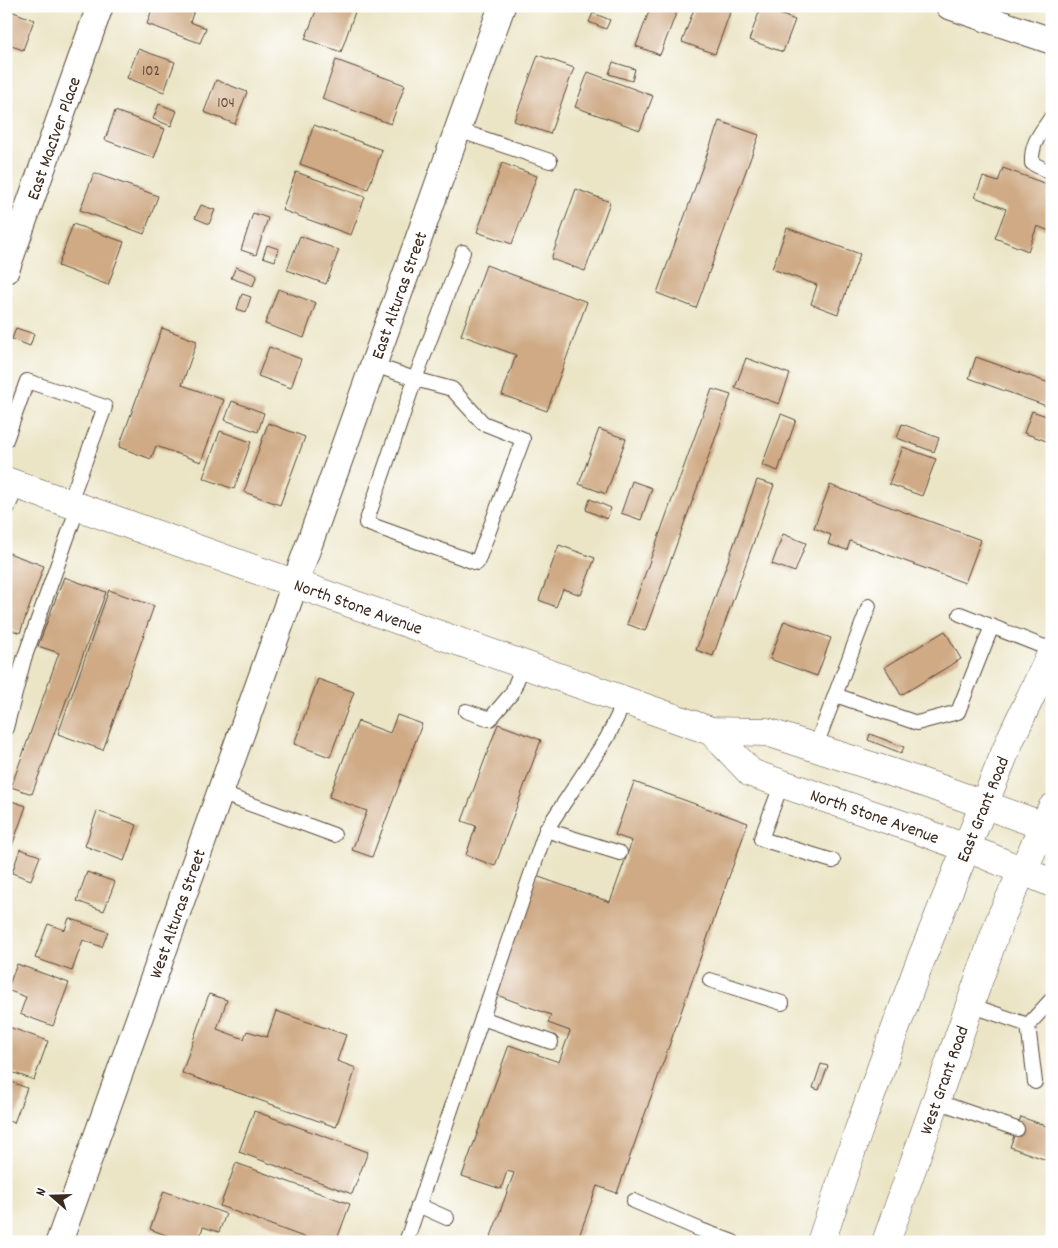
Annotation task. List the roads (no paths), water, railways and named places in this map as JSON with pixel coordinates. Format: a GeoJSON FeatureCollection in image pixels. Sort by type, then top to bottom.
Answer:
{"type":"FeatureCollection","features":[{"type":"Feature","properties":{"kind":"main road","name":"North Stone Avenue"},"geometry":{"type":"LineString","coordinates":[[12,483],[711,731],[767,732],[984,804],[1049,821]]}},
{"type":"Feature","properties":{"kind":"main road","name":"East Grant Road"},"geometry":{"type":"LineString","coordinates":[[821,1242],[860,1126],[918,967],[1011,738],[1052,651]]}},
{"type":"Feature","properties":{"kind":"main road","name":"North Stone Avenue"},"geometry":{"type":"LineString","coordinates":[[711,731],[751,773],[966,848],[1052,883]]}},
{"type":"Feature","properties":{"kind":"main road"},"geometry":{"type":"LineString","coordinates":[[1022,870],[1049,821]]}},
{"type":"Feature","properties":{"kind":"main road","name":"West Grant Road"},"geometry":{"type":"LineString","coordinates":[[886,1242],[1002,917],[1022,870]]}},
{"type":"Feature","properties":{"kind":"street","name":"East MacIver Place"},"geometry":{"type":"LineString","coordinates":[[6,270],[100,6]]}},
{"type":"Feature","properties":{"kind":"street","name":"East Alturas Street"},"geometry":{"type":"LineString","coordinates":[[295,584],[502,6]]}},
{"type":"Feature","properties":{"kind":"street"},"geometry":{"type":"LineString","coordinates":[[949,6],[1052,41]]}},
{"type":"Feature","properties":{"kind":"street","name":"West Alturas Street"},"geometry":{"type":"LineString","coordinates":[[59,1242],[295,584]]}},
{"type":"Feature","properties":{"kind":"lane"},"geometry":{"type":"LineString","coordinates":[[1052,116],[1036,140],[1032,152],[1032,164],[1052,174]]}},
{"type":"Feature","properties":{"kind":"lane"},"geometry":{"type":"LineString","coordinates":[[458,130],[550,161]]}},
{"type":"Feature","properties":{"kind":"lane"},"geometry":{"type":"LineString","coordinates":[[374,365],[415,379],[452,389],[483,423],[523,439],[477,564],[366,523],[415,379],[463,252]]}},
{"type":"Feature","properties":{"kind":"lane"},"geometry":{"type":"LineString","coordinates":[[6,440],[27,382],[105,407],[24,660],[6,728]]}},
{"type":"Feature","properties":{"kind":"lane"},"geometry":{"type":"LineString","coordinates":[[6,511],[12,483]]}},
{"type":"Feature","properties":{"kind":"lane"},"geometry":{"type":"LineString","coordinates":[[815,748],[869,606]]}},
{"type":"Feature","properties":{"kind":"lane"},"geometry":{"type":"LineString","coordinates":[[960,614],[1052,651]]}},
{"type":"Feature","properties":{"kind":"lane"},"geometry":{"type":"LineString","coordinates":[[835,695],[917,723],[958,712],[992,626]]}},
{"type":"Feature","properties":{"kind":"lane"},"geometry":{"type":"LineString","coordinates":[[466,710],[490,719],[512,693],[523,665]]}},
{"type":"Feature","properties":{"kind":"lane"},"geometry":{"type":"LineString","coordinates":[[406,1242],[546,830],[607,738],[625,701]]}},
{"type":"Feature","properties":{"kind":"lane"},"geometry":{"type":"LineString","coordinates":[[782,783],[761,838],[833,861]]}},
{"type":"Feature","properties":{"kind":"lane"},"geometry":{"type":"LineString","coordinates":[[220,793],[334,835]]}},
{"type":"Feature","properties":{"kind":"lane"},"geometry":{"type":"LineString","coordinates":[[546,830],[620,853]]}},
{"type":"Feature","properties":{"kind":"lane"},"geometry":{"type":"LineString","coordinates":[[710,980],[782,1003]]}},
{"type":"Feature","properties":{"kind":"lane"},"geometry":{"type":"LineString","coordinates":[[1035,1082],[1028,1025],[1052,998]]}},
{"type":"Feature","properties":{"kind":"lane"},"geometry":{"type":"LineString","coordinates":[[970,1005],[1028,1025]]}},
{"type":"Feature","properties":{"kind":"lane"},"geometry":{"type":"LineString","coordinates":[[482,1018],[551,1042]]}},
{"type":"Feature","properties":{"kind":"lane"},"geometry":{"type":"LineString","coordinates":[[936,1101],[1017,1129]]}},
{"type":"Feature","properties":{"kind":"lane"},"geometry":{"type":"LineString","coordinates":[[634,1201],[733,1242]]}},
{"type":"Feature","properties":{"kind":"lane"},"geometry":{"type":"LineString","coordinates":[[418,1205],[447,1218]]}}]}
